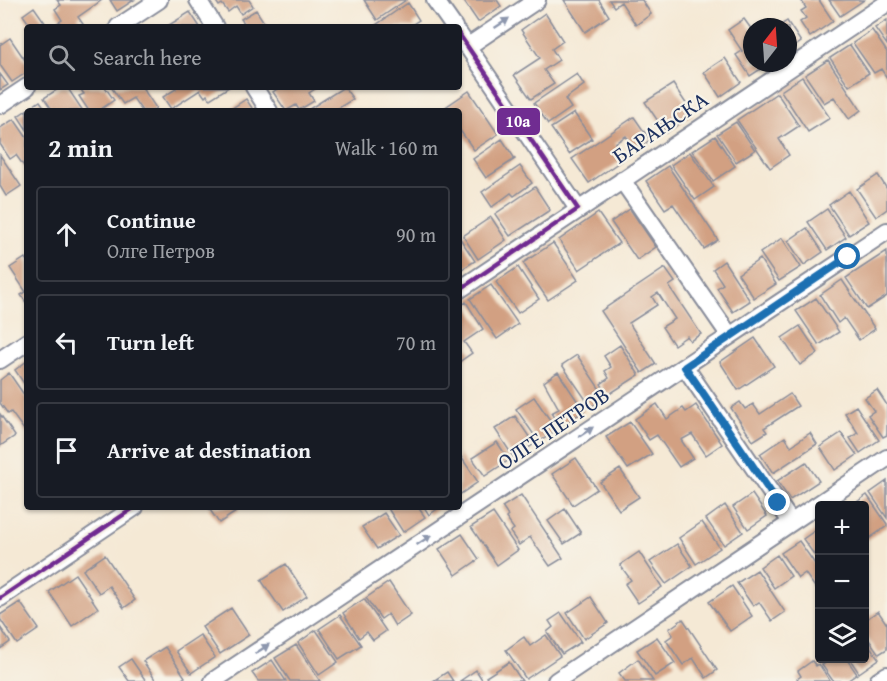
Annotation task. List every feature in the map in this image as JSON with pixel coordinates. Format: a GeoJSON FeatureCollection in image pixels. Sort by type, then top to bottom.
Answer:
{"type":"FeatureCollection","features":[{"type":"Feature","properties":{"kind":"street"},"geometry":{"type":"LineString","coordinates":[[123,24],[159,0]]}},
{"type":"Feature","properties":{"kind":"street"},"geometry":{"type":"LineString","coordinates":[[198,0],[213,24]]}},
{"type":"Feature","properties":{"kind":"street"},"geometry":{"type":"LineString","coordinates":[[435,0],[452,24]]}},
{"type":"Feature","properties":{"kind":"street"},"geometry":{"type":"LineString","coordinates":[[537,0],[463,41],[579,209]]}},
{"type":"Feature","properties":{"kind":"street","name":"БАРАЊСКА"},"geometry":{"type":"LineString","coordinates":[[462,288],[887,3]]}},
{"type":"Feature","properties":{"kind":"street"},"geometry":{"type":"LineString","coordinates":[[0,105],[24,89]]}},
{"type":"Feature","properties":{"kind":"street"},"geometry":{"type":"LineString","coordinates":[[256,90],[267,108]]}},
{"type":"Feature","properties":{"kind":"street"},"geometry":{"type":"LineString","coordinates":[[622,180],[729,336]]}},
{"type":"Feature","properties":{"kind":"street","name":"ОЛГЕ ПЕТРОВ"},"geometry":{"type":"LineString","coordinates":[[213,681],[887,231]]}},
{"type":"Feature","properties":{"kind":"street"},"geometry":{"type":"LineString","coordinates":[[0,360],[24,344]]}},
{"type":"Feature","properties":{"kind":"street"},"geometry":{"type":"LineString","coordinates":[[685,367],[791,522]]}},
{"type":"Feature","properties":{"kind":"street"},"geometry":{"type":"LineString","coordinates":[[556,681],[887,458]]}},
{"type":"Feature","properties":{"kind":"street"},"geometry":{"type":"LineString","coordinates":[[0,598],[131,510]]}},
{"type":"Feature","properties":{"kind":"street"},"geometry":{"type":"LineString","coordinates":[[878,681],[887,675]]}},
{"type":"Feature","properties":{"kind":"building"},"geometry":{"type":"Polygon","coordinates":[[[57,0],[102,0],[78,17],[83,24],[56,24],[62,20],[55,9],[61,5],[57,0]]]}},
{"type":"Feature","properties":{"kind":"building"},"geometry":{"type":"Polygon","coordinates":[[[110,0],[134,0],[117,11],[110,0]]]}},
{"type":"Feature","properties":{"kind":"building"},"geometry":{"type":"Polygon","coordinates":[[[215,0],[249,0],[253,6],[241,14],[236,6],[228,12],[222,4],[219,6],[215,0]]]}},
{"type":"Feature","properties":{"kind":"building"},"geometry":{"type":"Polygon","coordinates":[[[364,0],[406,0],[377,20],[364,0]]]}},
{"type":"Feature","properties":{"kind":"building"},"geometry":{"type":"Polygon","coordinates":[[[463,0],[497,0],[501,6],[478,22],[463,0]]]}},
{"type":"Feature","properties":{"kind":"building"},"geometry":{"type":"Polygon","coordinates":[[[564,0],[599,0],[609,16],[585,32],[564,0]]]}},
{"type":"Feature","properties":{"kind":"building"},"geometry":{"type":"Polygon","coordinates":[[[609,0],[642,0],[651,14],[636,25],[621,2],[614,7],[609,0]]]}},
{"type":"Feature","properties":{"kind":"building"},"geometry":{"type":"Polygon","coordinates":[[[801,0],[819,0],[833,21],[810,37],[800,22],[806,18],[801,11],[806,8],[801,0]]]}},
{"type":"Feature","properties":{"kind":"building"},"geometry":{"type":"Polygon","coordinates":[[[829,0],[864,0],[840,16],[829,0]]]}},
{"type":"Feature","properties":{"kind":"building"},"geometry":{"type":"Polygon","coordinates":[[[408,3],[419,20],[413,24],[377,24],[408,3]]]}},
{"type":"Feature","properties":{"kind":"building"},"geometry":{"type":"Polygon","coordinates":[[[34,7],[46,24],[29,24],[23,15],[34,7]]]}},
{"type":"Feature","properties":{"kind":"building"},"geometry":{"type":"Polygon","coordinates":[[[256,10],[265,24],[245,24],[241,19],[256,10]]]}},
{"type":"Feature","properties":{"kind":"building"},"geometry":{"type":"Polygon","coordinates":[[[190,12],[198,24],[171,24],[190,12]]]}},
{"type":"Feature","properties":{"kind":"building"},"geometry":{"type":"Polygon","coordinates":[[[545,13],[563,41],[552,49],[559,60],[544,70],[554,84],[531,99],[514,75],[540,58],[521,30],[545,13]]]}},
{"type":"Feature","properties":{"kind":"building"},"geometry":{"type":"Polygon","coordinates":[[[743,20],[743,66],[736,55],[742,51],[728,30],[743,20]]]}},
{"type":"Feature","properties":{"kind":"building"},"geometry":{"type":"Polygon","coordinates":[[[887,20],[887,45],[875,28],[887,20]]]}},
{"type":"Feature","properties":{"kind":"building"},"geometry":{"type":"Polygon","coordinates":[[[872,30],[887,52],[887,78],[881,69],[874,73],[853,43],[872,30]]]}},
{"type":"Feature","properties":{"kind":"building"},"geometry":{"type":"Polygon","coordinates":[[[10,38],[24,59],[24,74],[12,82],[0,65],[0,45],[10,38]]]}},
{"type":"Feature","properties":{"kind":"building"},"geometry":{"type":"Polygon","coordinates":[[[850,45],[869,73],[849,86],[830,58],[850,45]]]}},
{"type":"Feature","properties":{"kind":"building"},"geometry":{"type":"Polygon","coordinates":[[[725,58],[741,82],[720,97],[704,72],[725,58]]]}},
{"type":"Feature","properties":{"kind":"building"},"geometry":{"type":"Polygon","coordinates":[[[828,60],[861,110],[849,119],[834,97],[824,103],[805,75],[828,60]]]}},
{"type":"Feature","properties":{"kind":"building"},"geometry":{"type":"Polygon","coordinates":[[[0,74],[8,85],[0,90],[0,74]]]}},
{"type":"Feature","properties":{"kind":"building"},"geometry":{"type":"Polygon","coordinates":[[[577,74],[584,85],[565,99],[571,108],[548,124],[534,103],[577,74]]]}},
{"type":"Feature","properties":{"kind":"building"},"geometry":{"type":"Polygon","coordinates":[[[802,77],[830,118],[808,132],[781,91],[802,77]]]}},
{"type":"Feature","properties":{"kind":"building"},"geometry":{"type":"Polygon","coordinates":[[[673,84],[693,114],[666,133],[645,102],[673,84]]]}},
{"type":"Feature","properties":{"kind":"building"},"geometry":{"type":"Polygon","coordinates":[[[56,90],[69,90],[81,108],[51,108],[44,98],[56,90]]]}},
{"type":"Feature","properties":{"kind":"building"},"geometry":{"type":"Polygon","coordinates":[[[81,90],[107,90],[114,100],[102,108],[87,108],[79,96],[84,94],[81,90]]]}},
{"type":"Feature","properties":{"kind":"building"},"geometry":{"type":"Polygon","coordinates":[[[113,90],[144,90],[156,108],[140,108],[133,98],[123,104],[113,90]]]}},
{"type":"Feature","properties":{"kind":"building"},"geometry":{"type":"Polygon","coordinates":[[[174,90],[200,90],[173,108],[163,97],[174,90]]]}},
{"type":"Feature","properties":{"kind":"building"},"geometry":{"type":"Polygon","coordinates":[[[200,90],[224,90],[210,99],[207,95],[205,97],[200,90]]]}},
{"type":"Feature","properties":{"kind":"building"},"geometry":{"type":"Polygon","coordinates":[[[276,90],[314,90],[309,93],[314,101],[302,108],[298,108],[296,105],[284,108],[273,92],[276,90]]]}},
{"type":"Feature","properties":{"kind":"building"},"geometry":{"type":"Polygon","coordinates":[[[339,90],[346,90],[353,99],[339,108],[311,108],[339,90]]]}},
{"type":"Feature","properties":{"kind":"building"},"geometry":{"type":"Polygon","coordinates":[[[469,91],[498,134],[474,150],[462,133],[462,108],[444,108],[469,91]]]}},
{"type":"Feature","properties":{"kind":"building"},"geometry":{"type":"Polygon","coordinates":[[[777,93],[799,126],[779,139],[789,155],[770,168],[737,120],[777,93]]]}},
{"type":"Feature","properties":{"kind":"building"},"geometry":{"type":"Polygon","coordinates":[[[246,99],[252,108],[232,108],[246,99]]]}},
{"type":"Feature","properties":{"kind":"building"},"geometry":{"type":"Polygon","coordinates":[[[40,101],[45,108],[30,108],[40,101]]]}},
{"type":"Feature","properties":{"kind":"building"},"geometry":{"type":"Polygon","coordinates":[[[24,112],[24,125],[18,116],[24,112]]]}},
{"type":"Feature","properties":{"kind":"building"},"geometry":{"type":"Polygon","coordinates":[[[574,113],[592,139],[569,154],[551,128],[574,113]]]}},
{"type":"Feature","properties":{"kind":"building"},"geometry":{"type":"Polygon","coordinates":[[[634,117],[650,140],[636,150],[626,136],[615,143],[625,158],[589,183],[572,159],[634,117]]]}},
{"type":"Feature","properties":{"kind":"building"},"geometry":{"type":"Polygon","coordinates":[[[14,119],[24,134],[24,166],[16,155],[10,159],[0,144],[0,128],[14,119]]]}},
{"type":"Feature","properties":{"kind":"building"},"geometry":{"type":"Polygon","coordinates":[[[736,122],[755,150],[736,162],[717,134],[736,122]]]}},
{"type":"Feature","properties":{"kind":"building"},"geometry":{"type":"Polygon","coordinates":[[[715,136],[735,166],[713,181],[692,151],[715,136]]]}},
{"type":"Feature","properties":{"kind":"building"},"geometry":{"type":"Polygon","coordinates":[[[502,139],[515,159],[486,178],[473,159],[502,139]]]}},
{"type":"Feature","properties":{"kind":"building"},"geometry":{"type":"Polygon","coordinates":[[[690,152],[714,187],[695,200],[671,165],[690,152]]]}},
{"type":"Feature","properties":{"kind":"building"},"geometry":{"type":"Polygon","coordinates":[[[0,155],[21,186],[6,196],[0,186],[0,155]]]}},
{"type":"Feature","properties":{"kind":"building"},"geometry":{"type":"Polygon","coordinates":[[[520,166],[532,183],[514,196],[511,193],[492,207],[482,192],[520,166]]]}},
{"type":"Feature","properties":{"kind":"building"},"geometry":{"type":"Polygon","coordinates":[[[668,166],[718,240],[704,249],[673,204],[665,209],[646,181],[668,166]]]}},
{"type":"Feature","properties":{"kind":"building"},"geometry":{"type":"Polygon","coordinates":[[[878,175],[887,189],[887,209],[876,217],[857,189],[878,175]]]}},
{"type":"Feature","properties":{"kind":"building"},"geometry":{"type":"Polygon","coordinates":[[[535,187],[550,210],[510,236],[495,214],[535,187]]]}},
{"type":"Feature","properties":{"kind":"building"},"geometry":{"type":"Polygon","coordinates":[[[849,191],[869,222],[849,235],[829,205],[849,191]]]}},
{"type":"Feature","properties":{"kind":"building"},"geometry":{"type":"Polygon","coordinates":[[[630,209],[656,247],[637,260],[611,222],[630,209]]]}},
{"type":"Feature","properties":{"kind":"building"},"geometry":{"type":"Polygon","coordinates":[[[827,209],[846,237],[827,250],[808,222],[827,209]]]}},
{"type":"Feature","properties":{"kind":"building"},"geometry":{"type":"Polygon","coordinates":[[[598,213],[619,243],[579,270],[559,240],[598,213]]]}},
{"type":"Feature","properties":{"kind":"building"},"geometry":{"type":"Polygon","coordinates":[[[491,217],[506,240],[478,259],[463,236],[491,217]]]}},
{"type":"Feature","properties":{"kind":"building"},"geometry":{"type":"Polygon","coordinates":[[[807,228],[823,252],[804,265],[788,241],[807,228]]]}},
{"type":"Feature","properties":{"kind":"building"},"geometry":{"type":"Polygon","coordinates":[[[782,238],[801,267],[779,281],[760,253],[782,238]]]}},
{"type":"Feature","properties":{"kind":"building"},"geometry":{"type":"Polygon","coordinates":[[[462,242],[475,261],[462,269],[462,242]]]}},
{"type":"Feature","properties":{"kind":"building"},"geometry":{"type":"Polygon","coordinates":[[[553,243],[578,280],[548,300],[523,263],[553,243]]]}},
{"type":"Feature","properties":{"kind":"building"},"geometry":{"type":"Polygon","coordinates":[[[887,251],[887,296],[867,309],[846,278],[887,251]]]}},
{"type":"Feature","properties":{"kind":"building"},"geometry":{"type":"Polygon","coordinates":[[[24,259],[24,289],[10,268],[24,259]]]}},
{"type":"Feature","properties":{"kind":"building"},"geometry":{"type":"Polygon","coordinates":[[[760,259],[776,284],[754,298],[738,274],[760,259]]]}},
{"type":"Feature","properties":{"kind":"building"},"geometry":{"type":"Polygon","coordinates":[[[724,261],[750,301],[733,312],[717,288],[723,284],[713,269],[724,261]]]}},
{"type":"Feature","properties":{"kind":"building"},"geometry":{"type":"Polygon","coordinates":[[[518,267],[539,299],[518,313],[496,282],[518,267]]]}},
{"type":"Feature","properties":{"kind":"building"},"geometry":{"type":"Polygon","coordinates":[[[665,268],[675,282],[669,286],[701,334],[690,341],[687,336],[674,345],[662,327],[675,319],[658,293],[652,297],[657,305],[629,323],[656,364],[642,373],[601,311],[665,268]]]}},
{"type":"Feature","properties":{"kind":"building"},"geometry":{"type":"Polygon","coordinates":[[[842,280],[875,329],[859,340],[844,318],[838,323],[820,295],[842,280]]]}},
{"type":"Feature","properties":{"kind":"building"},"geometry":{"type":"Polygon","coordinates":[[[491,285],[518,324],[497,339],[470,299],[491,285]]]}},
{"type":"Feature","properties":{"kind":"building"},"geometry":{"type":"Polygon","coordinates":[[[816,298],[839,332],[819,345],[796,311],[816,298]]]}},
{"type":"Feature","properties":{"kind":"building"},"geometry":{"type":"Polygon","coordinates":[[[466,302],[483,329],[464,342],[472,353],[462,360],[462,305],[466,302]]]}},
{"type":"Feature","properties":{"kind":"building"},"geometry":{"type":"Polygon","coordinates":[[[800,326],[818,353],[800,365],[782,338],[800,326]]]}},
{"type":"Feature","properties":{"kind":"building"},"geometry":{"type":"Polygon","coordinates":[[[755,338],[774,366],[738,390],[720,362],[755,338]]]}},
{"type":"Feature","properties":{"kind":"building"},"geometry":{"type":"Polygon","coordinates":[[[620,345],[639,375],[608,395],[601,384],[609,378],[605,371],[611,367],[604,356],[620,345]]]}},
{"type":"Feature","properties":{"kind":"building"},"geometry":{"type":"Polygon","coordinates":[[[577,355],[605,397],[591,407],[562,365],[577,355]]]}},
{"type":"Feature","properties":{"kind":"building"},"geometry":{"type":"Polygon","coordinates":[[[24,363],[24,384],[15,370],[24,363]]]}},
{"type":"Feature","properties":{"kind":"building"},"geometry":{"type":"Polygon","coordinates":[[[558,372],[584,411],[560,427],[551,413],[559,409],[544,382],[558,372]]]}},
{"type":"Feature","properties":{"kind":"building"},"geometry":{"type":"Polygon","coordinates":[[[9,373],[24,395],[24,430],[11,412],[8,414],[0,403],[0,380],[9,373]]]}},
{"type":"Feature","properties":{"kind":"building"},"geometry":{"type":"Polygon","coordinates":[[[877,390],[887,405],[887,435],[883,437],[868,415],[874,411],[865,398],[877,390]]]}},
{"type":"Feature","properties":{"kind":"building"},"geometry":{"type":"Polygon","coordinates":[[[790,394],[798,406],[764,428],[767,432],[753,441],[731,408],[740,402],[745,409],[753,404],[760,414],[790,394]]]}},
{"type":"Feature","properties":{"kind":"building"},"geometry":{"type":"Polygon","coordinates":[[[534,397],[557,430],[539,442],[516,409],[534,397]]]}},
{"type":"Feature","properties":{"kind":"building"},"geometry":{"type":"Polygon","coordinates":[[[657,404],[667,419],[683,408],[686,412],[696,405],[722,444],[706,455],[692,434],[681,440],[693,458],[679,467],[657,435],[649,440],[635,419],[657,404]]]}},
{"type":"Feature","properties":{"kind":"building"},"geometry":{"type":"Polygon","coordinates":[[[856,406],[879,440],[860,453],[850,438],[858,433],[845,413],[856,406]]]}},
{"type":"Feature","properties":{"kind":"building"},"geometry":{"type":"Polygon","coordinates":[[[0,414],[15,436],[0,446],[0,414]]]}},
{"type":"Feature","properties":{"kind":"building"},"geometry":{"type":"Polygon","coordinates":[[[515,416],[534,444],[514,458],[495,429],[515,416]]]}},
{"type":"Feature","properties":{"kind":"building"},"geometry":{"type":"Polygon","coordinates":[[[630,422],[652,454],[628,469],[606,437],[630,422]]]}},
{"type":"Feature","properties":{"kind":"building"},"geometry":{"type":"Polygon","coordinates":[[[810,433],[817,444],[773,473],[760,454],[785,437],[791,446],[810,433]]]}},
{"type":"Feature","properties":{"kind":"building"},"geometry":{"type":"Polygon","coordinates":[[[841,433],[857,455],[835,470],[820,447],[841,433]]]}},
{"type":"Feature","properties":{"kind":"building"},"geometry":{"type":"Polygon","coordinates":[[[497,442],[509,460],[485,476],[472,458],[497,442]]]}},
{"type":"Feature","properties":{"kind":"building"},"geometry":{"type":"Polygon","coordinates":[[[462,458],[478,482],[462,493],[462,458]]]}},
{"type":"Feature","properties":{"kind":"building"},"geometry":{"type":"Polygon","coordinates":[[[576,458],[597,489],[573,505],[552,474],[576,458]]]}},
{"type":"Feature","properties":{"kind":"building"},"geometry":{"type":"Polygon","coordinates":[[[806,462],[819,481],[790,500],[777,481],[806,462]]]}},
{"type":"Feature","properties":{"kind":"building"},"geometry":{"type":"Polygon","coordinates":[[[620,469],[639,497],[619,510],[600,482],[620,469]]]}},
{"type":"Feature","properties":{"kind":"building"},"geometry":{"type":"Polygon","coordinates":[[[887,481],[887,518],[870,493],[887,481]]]}},
{"type":"Feature","properties":{"kind":"building"},"geometry":{"type":"Polygon","coordinates":[[[752,494],[767,516],[748,529],[733,507],[752,494]]]}},
{"type":"Feature","properties":{"kind":"building"},"geometry":{"type":"Polygon","coordinates":[[[521,495],[563,558],[550,566],[530,537],[519,545],[510,532],[514,529],[502,507],[521,495]]]}},
{"type":"Feature","properties":{"kind":"building"},"geometry":{"type":"Polygon","coordinates":[[[867,495],[887,524],[869,539],[869,501],[858,501],[867,495]]]}},
{"type":"Feature","properties":{"kind":"building"},"geometry":{"type":"Polygon","coordinates":[[[725,505],[743,532],[724,545],[706,519],[725,505]]]}},
{"type":"Feature","properties":{"kind":"building"},"geometry":{"type":"Polygon","coordinates":[[[565,509],[581,533],[564,544],[548,521],[565,509]]]}},
{"type":"Feature","properties":{"kind":"building"},"geometry":{"type":"Polygon","coordinates":[[[210,510],[239,510],[219,523],[210,510]]]}},
{"type":"Feature","properties":{"kind":"building"},"geometry":{"type":"Polygon","coordinates":[[[389,510],[420,510],[425,517],[403,532],[389,510]]]}},
{"type":"Feature","properties":{"kind":"building"},"geometry":{"type":"Polygon","coordinates":[[[426,510],[436,510],[429,515],[426,510]]]}},
{"type":"Feature","properties":{"kind":"building"},"geometry":{"type":"Polygon","coordinates":[[[384,513],[399,535],[377,549],[362,527],[384,513]]]}},
{"type":"Feature","properties":{"kind":"building"},"geometry":{"type":"Polygon","coordinates":[[[493,513],[518,550],[497,565],[471,527],[493,513]]]}},
{"type":"Feature","properties":{"kind":"building"},"geometry":{"type":"Polygon","coordinates":[[[702,522],[720,548],[696,564],[679,538],[702,522]]]}},
{"type":"Feature","properties":{"kind":"building"},"geometry":{"type":"Polygon","coordinates":[[[815,531],[815,556],[803,539],[815,531]]]}},
{"type":"Feature","properties":{"kind":"building"},"geometry":{"type":"Polygon","coordinates":[[[462,534],[479,559],[456,575],[439,549],[462,534]]]}},
{"type":"Feature","properties":{"kind":"building"},"geometry":{"type":"Polygon","coordinates":[[[799,541],[815,564],[815,587],[805,573],[798,578],[781,553],[799,541]]]}},
{"type":"Feature","properties":{"kind":"building"},"geometry":{"type":"Polygon","coordinates":[[[677,544],[692,566],[666,584],[650,562],[677,544]]]}},
{"type":"Feature","properties":{"kind":"building"},"geometry":{"type":"Polygon","coordinates":[[[639,552],[662,587],[638,603],[625,584],[631,580],[620,565],[639,552]]]}},
{"type":"Feature","properties":{"kind":"building"},"geometry":{"type":"Polygon","coordinates":[[[105,555],[135,600],[124,608],[109,586],[99,593],[83,570],[105,555]]]}},
{"type":"Feature","properties":{"kind":"building"},"geometry":{"type":"Polygon","coordinates":[[[777,555],[791,576],[774,588],[760,567],[777,555]]]}},
{"type":"Feature","properties":{"kind":"building"},"geometry":{"type":"Polygon","coordinates":[[[286,564],[307,596],[283,612],[261,580],[286,564]]]}},
{"type":"Feature","properties":{"kind":"building"},"geometry":{"type":"Polygon","coordinates":[[[757,570],[785,612],[772,621],[759,602],[753,606],[737,583],[757,570]]]}},
{"type":"Feature","properties":{"kind":"building"},"geometry":{"type":"Polygon","coordinates":[[[75,574],[98,608],[72,626],[49,592],[75,574]]]}},
{"type":"Feature","properties":{"kind":"building"},"geometry":{"type":"Polygon","coordinates":[[[389,582],[411,615],[395,626],[388,614],[381,619],[366,598],[389,582]]]}},
{"type":"Feature","properties":{"kind":"building"},"geometry":{"type":"Polygon","coordinates":[[[732,586],[752,616],[730,631],[709,602],[732,586]]]}},
{"type":"Feature","properties":{"kind":"building"},"geometry":{"type":"Polygon","coordinates":[[[591,597],[608,623],[584,639],[567,613],[591,597]]]}},
{"type":"Feature","properties":{"kind":"building"},"geometry":{"type":"Polygon","coordinates":[[[364,599],[386,631],[373,640],[367,632],[359,638],[343,613],[364,599]]]}},
{"type":"Feature","properties":{"kind":"building"},"geometry":{"type":"Polygon","coordinates":[[[20,602],[39,629],[17,644],[0,619],[0,615],[20,602]]]}},
{"type":"Feature","properties":{"kind":"building"},"geometry":{"type":"Polygon","coordinates":[[[231,608],[249,635],[220,654],[202,627],[231,608]]]}},
{"type":"Feature","properties":{"kind":"building"},"geometry":{"type":"Polygon","coordinates":[[[878,611],[887,622],[887,649],[879,654],[869,640],[869,617],[878,611]]]}},
{"type":"Feature","properties":{"kind":"building"},"geometry":{"type":"Polygon","coordinates":[[[561,613],[581,642],[562,654],[547,632],[553,627],[549,621],[561,613]]]}},
{"type":"Feature","properties":{"kind":"building"},"geometry":{"type":"Polygon","coordinates":[[[340,615],[361,645],[339,659],[319,629],[340,615]]]}},
{"type":"Feature","properties":{"kind":"building"},"geometry":{"type":"Polygon","coordinates":[[[683,619],[717,670],[706,678],[693,658],[683,665],[666,640],[673,635],[669,629],[683,619]]]}},
{"type":"Feature","properties":{"kind":"building"},"geometry":{"type":"Polygon","coordinates":[[[0,627],[10,642],[0,649],[0,627]]]}},
{"type":"Feature","properties":{"kind":"building"},"geometry":{"type":"Polygon","coordinates":[[[316,630],[338,662],[319,675],[298,643],[316,630]]]}},
{"type":"Feature","properties":{"kind":"building"},"geometry":{"type":"Polygon","coordinates":[[[200,635],[215,657],[191,673],[176,651],[200,635]]]}},
{"type":"Feature","properties":{"kind":"building"},"geometry":{"type":"Polygon","coordinates":[[[546,635],[560,656],[526,679],[506,650],[524,637],[530,646],[546,635]]]}},
{"type":"Feature","properties":{"kind":"building"},"geometry":{"type":"Polygon","coordinates":[[[657,637],[675,663],[655,676],[637,650],[657,637]]]}},
{"type":"Feature","properties":{"kind":"building"},"geometry":{"type":"Polygon","coordinates":[[[296,645],[320,681],[290,681],[275,658],[296,645]]]}},
{"type":"Feature","properties":{"kind":"building"},"geometry":{"type":"Polygon","coordinates":[[[869,645],[879,659],[859,673],[852,663],[869,663],[869,645]]]}},
{"type":"Feature","properties":{"kind":"building"},"geometry":{"type":"Polygon","coordinates":[[[165,647],[185,677],[179,681],[156,681],[143,661],[165,647]]]}},
{"type":"Feature","properties":{"kind":"building"},"geometry":{"type":"Polygon","coordinates":[[[131,659],[146,681],[129,681],[119,667],[131,659]]]}},
{"type":"Feature","properties":{"kind":"building"},"geometry":{"type":"Polygon","coordinates":[[[638,659],[653,681],[625,681],[619,673],[638,659]]]}},
{"type":"Feature","properties":{"kind":"building"},"geometry":{"type":"Polygon","coordinates":[[[272,660],[286,681],[258,681],[252,673],[272,660]]]}},
{"type":"Feature","properties":{"kind":"building"},"geometry":{"type":"Polygon","coordinates":[[[812,661],[816,666],[819,664],[830,681],[799,681],[797,679],[801,676],[798,671],[812,661]]]}},
{"type":"Feature","properties":{"kind":"building"},"geometry":{"type":"Polygon","coordinates":[[[509,662],[522,681],[489,681],[486,677],[509,662]]]}},
{"type":"Feature","properties":{"kind":"building"},"geometry":{"type":"Polygon","coordinates":[[[849,663],[857,674],[847,681],[833,681],[822,665],[849,663]]]}},
{"type":"Feature","properties":{"kind":"building"},"geometry":{"type":"Polygon","coordinates":[[[476,670],[483,681],[460,681],[476,670]]]}},
{"type":"Feature","properties":{"kind":"building"},"geometry":{"type":"Polygon","coordinates":[[[447,672],[453,681],[433,681],[447,672]]]}},
{"type":"Feature","properties":{"kind":"transit line","name":"10а"},"geometry":{"type":"LineString","coordinates":[[462,38],[578,209]]}},
{"type":"Feature","properties":{"kind":"transit line","name":"10а"},"geometry":{"type":"LineString","coordinates":[[462,288],[578,209]]}},
{"type":"Feature","properties":{"kind":"transit line","name":"10а"},"geometry":{"type":"LineString","coordinates":[[0,598],[131,510]]}},
{"type":"Feature","properties":{"kind":"route"},"geometry":{"type":"LineString","coordinates":[[778,503],[685,367],[848,257]]}}]}
